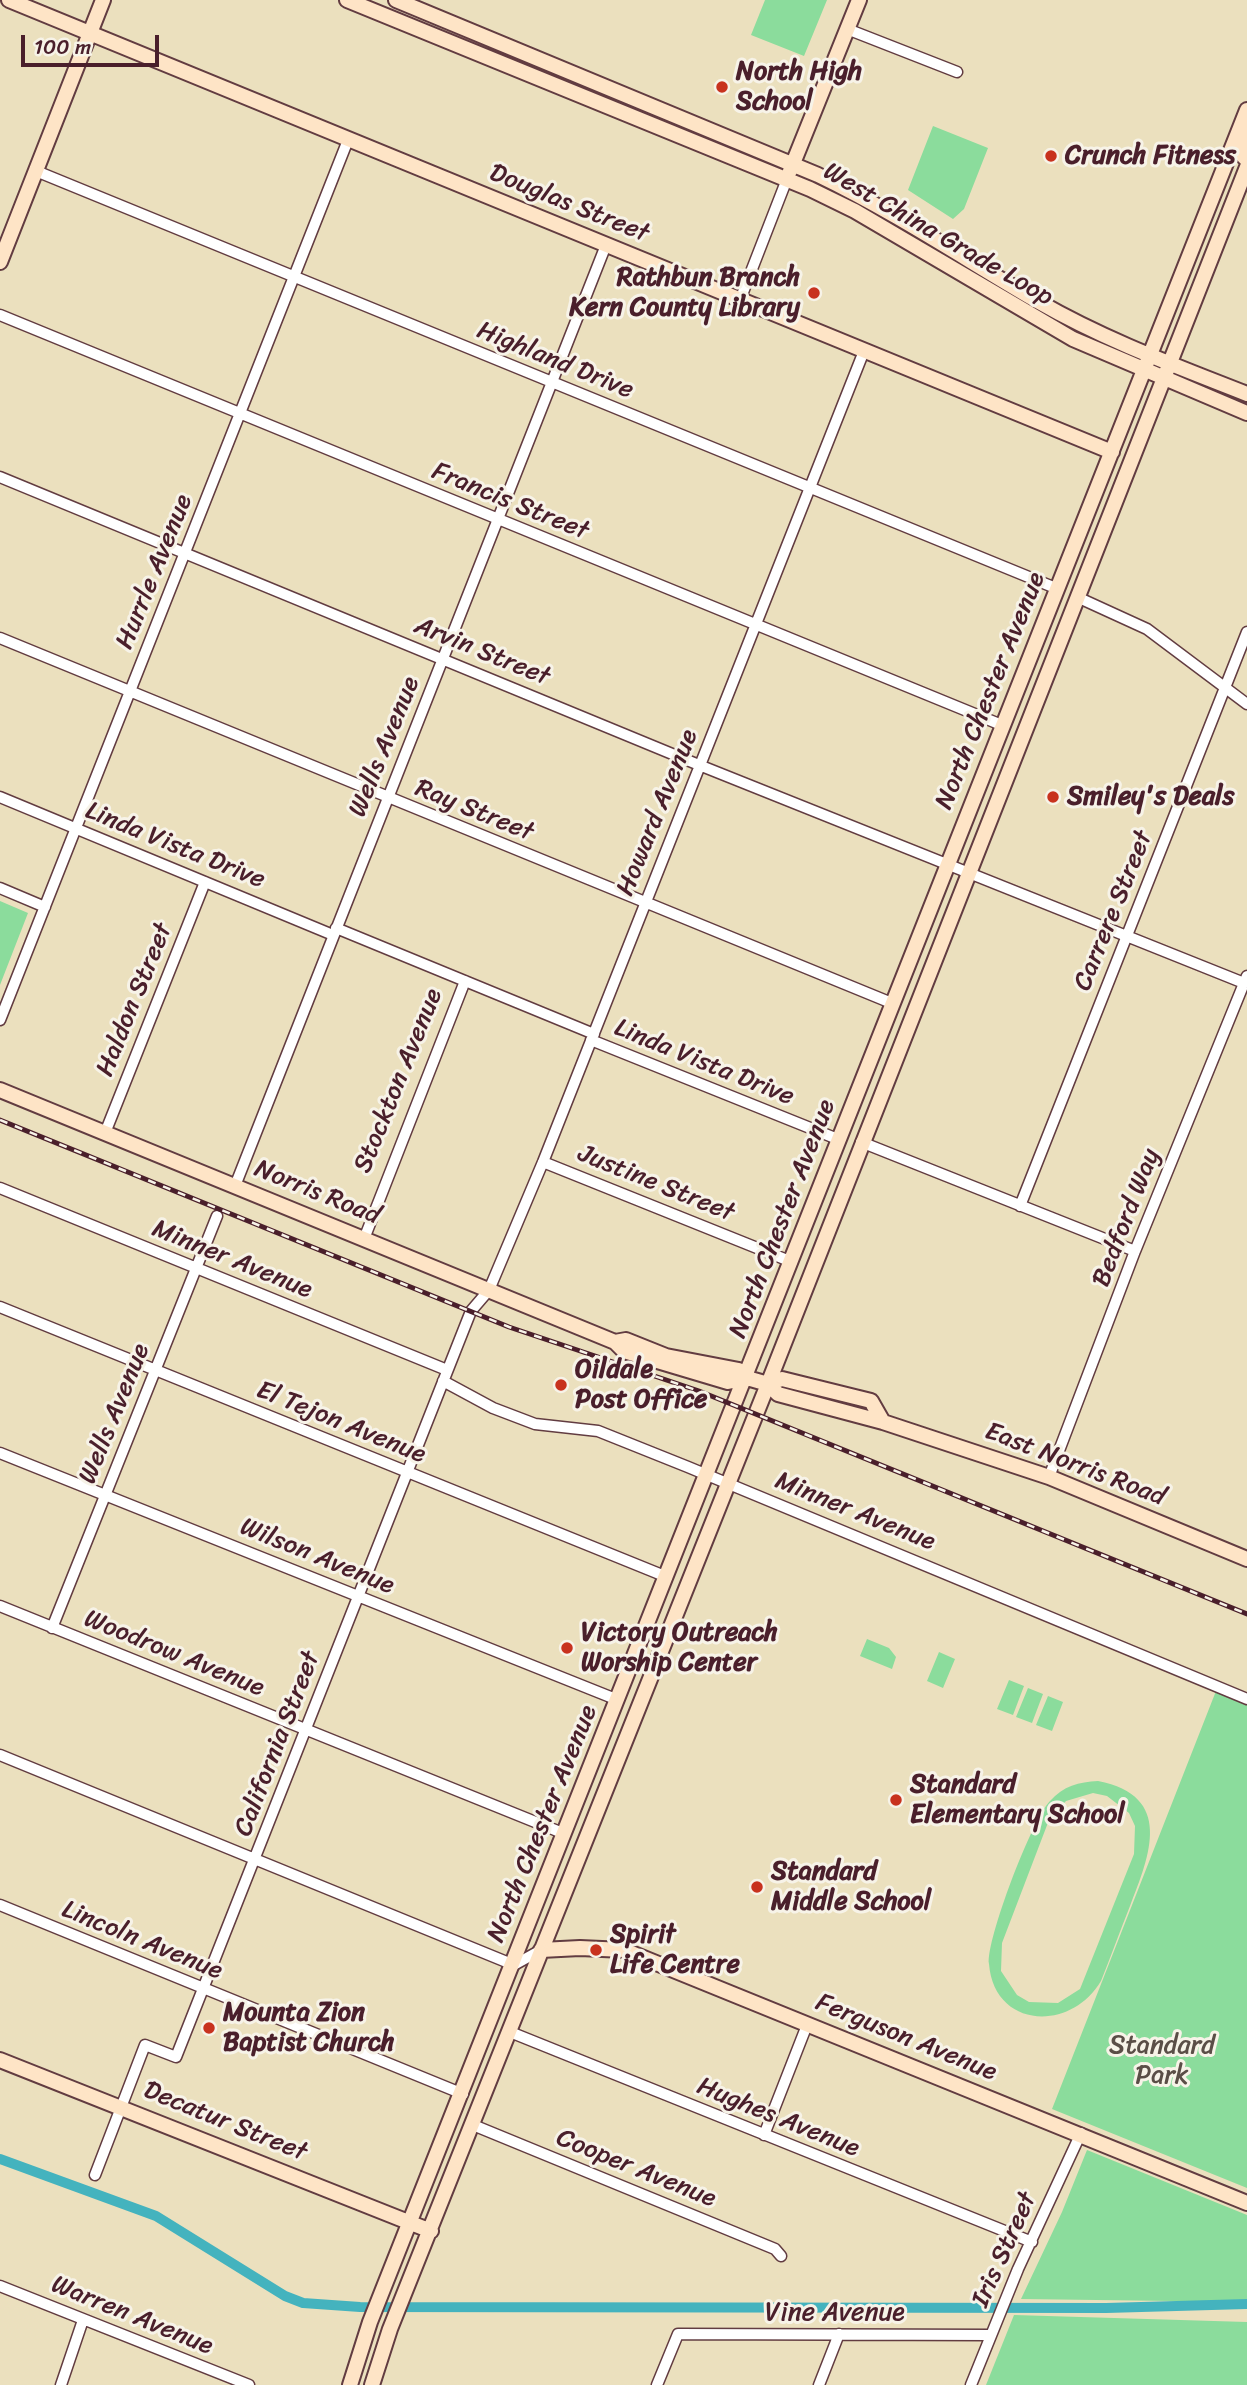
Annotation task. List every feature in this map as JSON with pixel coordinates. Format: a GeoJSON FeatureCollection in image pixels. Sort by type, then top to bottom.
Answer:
{"type":"FeatureCollection","features":[{"type":"Feature","properties":{"kind":"main road","name":"Douglas Street"},"geometry":{"type":"LineString","coordinates":[[9,0],[1112,452]]}},
{"type":"Feature","properties":{"kind":"main road"},"geometry":{"type":"LineString","coordinates":[[0,262],[103,0]]}},
{"type":"Feature","properties":{"kind":"main road","name":"West China Grade Loop"},"geometry":{"type":"LineString","coordinates":[[347,0],[787,179],[855,211],[1039,321],[1247,413]]}},
{"type":"Feature","properties":{"kind":"main road","name":"West China Grade Loop"},"geometry":{"type":"LineString","coordinates":[[396,0],[793,164],[883,207],[1038,302],[1160,359],[1247,394]]}},
{"type":"Feature","properties":{"kind":"main road"},"geometry":{"type":"LineString","coordinates":[[787,179],[859,0]]}},
{"type":"Feature","properties":{"kind":"main road"},"geometry":{"type":"LineString","coordinates":[[492,61],[511,56],[534,66],[541,59]]}},
{"type":"Feature","properties":{"kind":"main road"},"geometry":{"type":"LineString","coordinates":[[619,110],[635,107],[654,116],[661,108]]}},
{"type":"Feature","properties":{"kind":"main road","name":"North Chester Avenue"},"geometry":{"type":"LineString","coordinates":[[372,2385],[406,2288],[768,1384],[1077,597],[1214,194],[1247,110]]}},
{"type":"Feature","properties":{"kind":"main road"},"geometry":{"type":"LineString","coordinates":[[1247,125],[1243,156],[1247,160]]}},
{"type":"Feature","properties":{"kind":"main road","name":"North Chester Avenue"},"geometry":{"type":"LineString","coordinates":[[351,2384],[370,2322],[470,2077],[1112,452],[1205,273],[1247,167]]}},
{"type":"Feature","properties":{"kind":"main road"},"geometry":{"type":"LineString","coordinates":[[1205,273],[1216,213],[1214,194]]}},
{"type":"Feature","properties":{"kind":"main road"},"geometry":{"type":"LineString","coordinates":[[930,254],[940,241]]}},
{"type":"Feature","properties":{"kind":"main road"},"geometry":{"type":"LineString","coordinates":[[1058,589],[1063,596],[1061,638]]}},
{"type":"Feature","properties":{"kind":"main road","name":"Norris Road"},"geometry":{"type":"LineString","coordinates":[[0,1090],[615,1342],[624,1351],[728,1382],[747,1378]]}},
{"type":"Feature","properties":{"kind":"main road"},"geometry":{"type":"LineString","coordinates":[[855,1101],[854,1135],[861,1142]]}},
{"type":"Feature","properties":{"kind":"main road","name":"East Norris Road"},"geometry":{"type":"LineString","coordinates":[[747,1378],[768,1384],[778,1394],[883,1422],[1049,1477],[1247,1559]]}},
{"type":"Feature","properties":{"kind":"main road","name":"Ferguson Avenue"},"geometry":{"type":"LineString","coordinates":[[541,1951],[580,1948],[624,1950],[1081,2133],[1247,2203]]}},
{"type":"Feature","properties":{"kind":"main road","name":"Decatur Street"},"geometry":{"type":"LineString","coordinates":[[0,2060],[431,2231]]}},
{"type":"Feature","properties":{"kind":"main road"},"geometry":{"type":"LineString","coordinates":[[470,2077],[466,2110],[473,2125]]}},
{"type":"Feature","properties":{"kind":"street"},"geometry":{"type":"LineString","coordinates":[[847,29],[957,72]]}},
{"type":"Feature","properties":{"kind":"street","name":"Hurrle Avenue"},"geometry":{"type":"LineString","coordinates":[[0,1020],[348,139]]}},
{"type":"Feature","properties":{"kind":"street","name":"Highland Drive"},"geometry":{"type":"LineString","coordinates":[[36,171],[1058,589]]}},
{"type":"Feature","properties":{"kind":"street"},"geometry":{"type":"LineString","coordinates":[[740,300],[787,179]]}},
{"type":"Feature","properties":{"kind":"street","name":"Wells Avenue"},"geometry":{"type":"LineString","coordinates":[[235,1186],[606,245]]}},
{"type":"Feature","properties":{"kind":"street","name":"Francis Street"},"geometry":{"type":"LineString","coordinates":[[0,315],[1003,726]]}},
{"type":"Feature","properties":{"kind":"street","name":"Howard Avenue"},"geometry":{"type":"LineString","coordinates":[[489,1290],[543,1162],[864,351]]}},
{"type":"Feature","properties":{"kind":"street","name":"Arvin Street"},"geometry":{"type":"LineString","coordinates":[[0,477],[699,765],[1126,937],[1246,979]]}},
{"type":"Feature","properties":{"kind":"street"},"geometry":{"type":"LineString","coordinates":[[1077,597],[1147,629],[1247,704]]}},
{"type":"Feature","properties":{"kind":"street","name":"Carrere Street"},"geometry":{"type":"LineString","coordinates":[[1020,1206],[1247,632]]}},
{"type":"Feature","properties":{"kind":"street","name":"Ray Street"},"geometry":{"type":"LineString","coordinates":[[0,638],[644,904],[894,1004]]}},
{"type":"Feature","properties":{"kind":"street","name":"Linda Vista Drive"},"geometry":{"type":"LineString","coordinates":[[0,797],[205,881],[466,981],[592,1037],[840,1140]]}},
{"type":"Feature","properties":{"kind":"street","name":"Haldon Street"},"geometry":{"type":"LineString","coordinates":[[105,1133],[205,881]]}},
{"type":"Feature","properties":{"kind":"street"},"geometry":{"type":"LineString","coordinates":[[0,888],[45,907]]}},
{"type":"Feature","properties":{"kind":"street","name":"Bedford Way"},"geometry":{"type":"LineString","coordinates":[[1049,1477],[1135,1251],[1246,979]]}},
{"type":"Feature","properties":{"kind":"street","name":"Stockton Avenue"},"geometry":{"type":"LineString","coordinates":[[364,1239],[466,981]]}},
{"type":"Feature","properties":{"kind":"street"},"geometry":{"type":"LineString","coordinates":[[861,1142],[1135,1251]]}},
{"type":"Feature","properties":{"kind":"street","name":"Justine Street"},"geometry":{"type":"LineString","coordinates":[[543,1162],[792,1262]]}},
{"type":"Feature","properties":{"kind":"street","name":"Minner Avenue"},"geometry":{"type":"LineString","coordinates":[[0,1188],[447,1370]]}},
{"type":"Feature","properties":{"kind":"street","name":"Wells Avenue"},"geometry":{"type":"LineString","coordinates":[[52,1628],[217,1216]]}},
{"type":"Feature","properties":{"kind":"street","name":"California Street"},"geometry":{"type":"LineString","coordinates":[[95,2175],[145,2045],[176,2057],[471,1311],[489,1290]]}},
{"type":"Feature","properties":{"kind":"street","name":"El Tejon Avenue"},"geometry":{"type":"LineString","coordinates":[[0,1307],[667,1577]]}},
{"type":"Feature","properties":{"kind":"street","name":"Minner Avenue"},"geometry":{"type":"LineString","coordinates":[[443,1381],[493,1408],[535,1424],[598,1432],[727,1482],[1247,1699]]}},
{"type":"Feature","properties":{"kind":"street","name":"Wilson Avenue"},"geometry":{"type":"LineString","coordinates":[[0,1453],[618,1700]]}},
{"type":"Feature","properties":{"kind":"street","name":"Woodrow Avenue"},"geometry":{"type":"LineString","coordinates":[[0,1606],[565,1834]]}},
{"type":"Feature","properties":{"kind":"street"},"geometry":{"type":"LineString","coordinates":[[1,1757],[514,1965],[541,1951]]}},
{"type":"Feature","properties":{"kind":"street","name":"Lincoln Avenue"},"geometry":{"type":"LineString","coordinates":[[0,1905],[463,2094]]}},
{"type":"Feature","properties":{"kind":"street"},"geometry":{"type":"LineString","coordinates":[[764,2135],[807,2025]]}},
{"type":"Feature","properties":{"kind":"street","name":"Hughes Avenue"},"geometry":{"type":"LineString","coordinates":[[510,2032],[1031,2242]]}},
{"type":"Feature","properties":{"kind":"street","name":"Cooper Avenue"},"geometry":{"type":"LineString","coordinates":[[473,2125],[775,2249],[781,2256]]}},
{"type":"Feature","properties":{"kind":"street","name":"Iris Street"},"geometry":{"type":"LineString","coordinates":[[971,2385],[1011,2284],[1081,2133]]}},
{"type":"Feature","properties":{"kind":"street","name":"Warren Avenue"},"geometry":{"type":"LineString","coordinates":[[0,2286],[249,2385]]}},
{"type":"Feature","properties":{"kind":"street"},"geometry":{"type":"LineString","coordinates":[[61,2385],[83,2320]]}},
{"type":"Feature","properties":{"kind":"street","name":"Vine Avenue"},"geometry":{"type":"LineString","coordinates":[[657,2385],[678,2333],[991,2335]]}},
{"type":"Feature","properties":{"kind":"street"},"geometry":{"type":"LineString","coordinates":[[819,2385],[839,2334]]}},
{"type":"Feature","properties":{"kind":"green space"},"geometry":{"type":"Polygon","coordinates":[[[765,0],[827,0],[804,56],[751,35],[765,0]]]}},
{"type":"Feature","properties":{"kind":"green space"},"geometry":{"type":"Polygon","coordinates":[[[933,126],[988,148],[964,209],[953,219],[908,190],[933,126]]]}},
{"type":"Feature","properties":{"kind":"green space"},"geometry":{"type":"Polygon","coordinates":[[[0,901],[28,913],[0,985],[0,901]]]}},
{"type":"Feature","properties":{"kind":"green space"},"geometry":{"type":"Polygon","coordinates":[[[867,1639],[889,1648],[896,1657],[892,1669],[860,1656],[867,1639]]]}},
{"type":"Feature","properties":{"kind":"green space"},"geometry":{"type":"Polygon","coordinates":[[[939,1652],[955,1659],[943,1688],[927,1681],[939,1652]]]}},
{"type":"Feature","properties":{"kind":"green space"},"geometry":{"type":"Polygon","coordinates":[[[1009,1680],[1024,1686],[1013,1715],[997,1709],[1009,1680]]]}},
{"type":"Feature","properties":{"kind":"green space"},"geometry":{"type":"Polygon","coordinates":[[[1028,1688],[1043,1694],[1032,1723],[1016,1717],[1028,1688]]]}},
{"type":"Feature","properties":{"kind":"green space","name":"Standard Park"},"geometry":{"type":"Polygon","coordinates":[[[1216,1691],[1247,1703],[1247,2188],[1052,2109],[1216,1691]]]}},
{"type":"Feature","properties":{"kind":"green space"},"geometry":{"type":"Polygon","coordinates":[[[1048,1696],[1063,1702],[1052,1731],[1036,1725],[1048,1696]]]}},
{"type":"Feature","properties":{"kind":"green space"},"geometry":{"type":"Polygon","coordinates":[[[1098,1781],[1122,1789],[1138,1800],[1147,1814],[1149,1848],[1144,1867],[1101,1981],[1087,1998],[1071,2009],[1053,2015],[1035,2016],[1018,2011],[1004,2001],[994,1985],[989,1964],[1002,1907],[1032,1831],[1050,1801],[1072,1786],[1098,1781]],[[1093,1793],[1066,1801],[1049,1820],[1002,1943],[1001,1971],[1017,1995],[1029,2002],[1058,2003],[1080,1989],[1134,1854],[1135,1826],[1129,1813],[1107,1796],[1093,1793]]]}},
{"type":"Feature","properties":{"kind":"green space"},"geometry":{"type":"Polygon","coordinates":[[[1087,2150],[1247,2215],[1247,2302],[1021,2299],[1062,2212],[1087,2150]]]}},
{"type":"Feature","properties":{"kind":"green space"},"geometry":{"type":"Polygon","coordinates":[[[1014,2315],[1247,2322],[1247,2385],[986,2385],[1014,2315]]]}},
{"type":"Feature","properties":{"kind":"waterway"},"geometry":{"type":"LineString","coordinates":[[0,2159],[156,2216],[285,2296],[303,2303],[360,2307],[1106,2308],[1247,2304]]}},
{"type":"Feature","properties":{"kind":"railway"},"geometry":{"type":"LineString","coordinates":[[0,1120],[509,1327],[699,1391],[1247,1614]]}},
{"type":"Feature","properties":{"kind":"place","name":"North High School"},"geometry":{"type":"Point","coordinates":[722,87]}},
{"type":"Feature","properties":{"kind":"place","name":"Crunch Fitness"},"geometry":{"type":"Point","coordinates":[1051,156]}},
{"type":"Feature","properties":{"kind":"place","name":"Rathbun Branch Kern County Library"},"geometry":{"type":"Point","coordinates":[814,293]}},
{"type":"Feature","properties":{"kind":"place","name":"Smiley's Deals"},"geometry":{"type":"Point","coordinates":[1053,797]}},
{"type":"Feature","properties":{"kind":"place","name":"Oildale Post Office"},"geometry":{"type":"Point","coordinates":[561,1385]}},
{"type":"Feature","properties":{"kind":"place","name":"Victory Outreach Worship Center"},"geometry":{"type":"Point","coordinates":[567,1648]}},
{"type":"Feature","properties":{"kind":"place","name":"Standard Elementary School"},"geometry":{"type":"Point","coordinates":[896,1800]}},
{"type":"Feature","properties":{"kind":"place","name":"Standard Middle School"},"geometry":{"type":"Point","coordinates":[757,1887]}},
{"type":"Feature","properties":{"kind":"place","name":"Spirit Life Centre"},"geometry":{"type":"Point","coordinates":[596,1950]}},
{"type":"Feature","properties":{"kind":"place","name":"Mounta Zion Baptist Church"},"geometry":{"type":"Point","coordinates":[209,2028]}}]}
